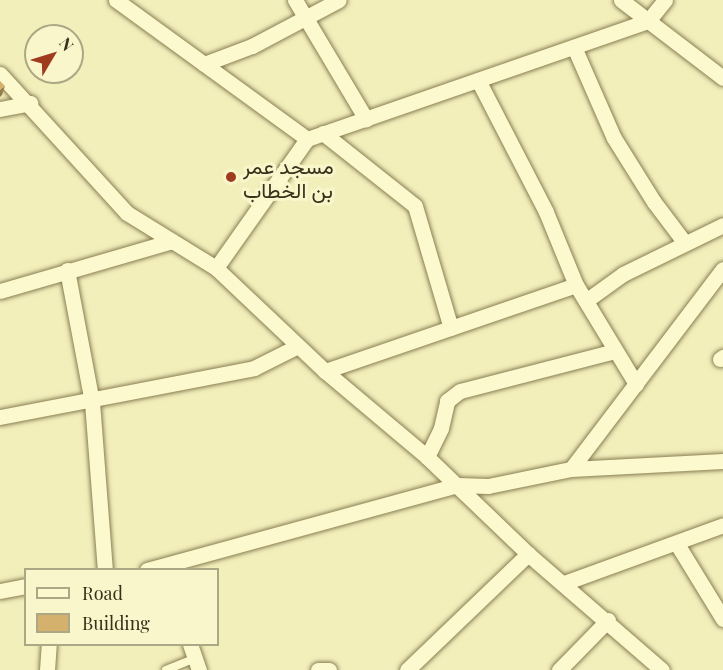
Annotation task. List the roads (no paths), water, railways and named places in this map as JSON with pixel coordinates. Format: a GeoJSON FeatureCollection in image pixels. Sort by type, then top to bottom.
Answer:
{"type":"FeatureCollection","features":[{"type":"Feature","properties":{"kind":"street"},"geometry":{"type":"LineString","coordinates":[[116,0],[307,139]]}},
{"type":"Feature","properties":{"kind":"street"},"geometry":{"type":"LineString","coordinates":[[295,0],[307,16],[366,118]]}},
{"type":"Feature","properties":{"kind":"street"},"geometry":{"type":"LineString","coordinates":[[204,64],[252,46],[339,0]]}},
{"type":"Feature","properties":{"kind":"street"},"geometry":{"type":"LineString","coordinates":[[621,0],[723,78]]}},
{"type":"Feature","properties":{"kind":"street"},"geometry":{"type":"LineString","coordinates":[[216,268],[307,139],[648,21],[664,0]]}},
{"type":"Feature","properties":{"kind":"street"},"geometry":{"type":"LineString","coordinates":[[574,47],[614,138],[654,202],[686,243]]}},
{"type":"Feature","properties":{"kind":"street"},"geometry":{"type":"LineString","coordinates":[[0,74],[30,103],[127,213],[216,268],[325,371],[427,456],[528,554],[608,620],[662,670]]}},
{"type":"Feature","properties":{"kind":"street"},"geometry":{"type":"LineString","coordinates":[[478,80],[546,212],[576,285],[636,384]]}},
{"type":"Feature","properties":{"kind":"street"},"geometry":{"type":"LineString","coordinates":[[0,109],[30,103]]}},
{"type":"Feature","properties":{"kind":"street"},"geometry":{"type":"LineString","coordinates":[[323,133],[415,206],[451,328]]}},
{"type":"Feature","properties":{"kind":"street"},"geometry":{"type":"LineString","coordinates":[[587,300],[623,274],[723,225]]}},
{"type":"Feature","properties":{"kind":"street"},"geometry":{"type":"LineString","coordinates":[[0,291],[67,270],[172,242]]}},
{"type":"Feature","properties":{"kind":"street"},"geometry":{"type":"LineString","coordinates":[[571,469],[723,269]]}},
{"type":"Feature","properties":{"kind":"street"},"geometry":{"type":"LineString","coordinates":[[67,270],[92,402],[105,568]]}},
{"type":"Feature","properties":{"kind":"street"},"geometry":{"type":"LineString","coordinates":[[325,371],[576,285]]}},
{"type":"Feature","properties":{"kind":"street"},"geometry":{"type":"LineString","coordinates":[[0,417],[92,402],[254,368],[298,346]]}},
{"type":"Feature","properties":{"kind":"street"},"geometry":{"type":"LineString","coordinates":[[427,456],[441,428],[447,401],[460,391],[615,351]]}},
{"type":"Feature","properties":{"kind":"street"},"geometry":{"type":"LineString","coordinates":[[166,568],[457,485],[499,484],[571,469],[723,461]]}},
{"type":"Feature","properties":{"kind":"street"},"geometry":{"type":"LineString","coordinates":[[564,583],[677,544],[723,525]]}},
{"type":"Feature","properties":{"kind":"street"},"geometry":{"type":"LineString","coordinates":[[677,544],[723,619]]}},
{"type":"Feature","properties":{"kind":"street"},"geometry":{"type":"LineString","coordinates":[[407,670],[528,554]]}},
{"type":"Feature","properties":{"kind":"street"},"geometry":{"type":"LineString","coordinates":[[0,587],[24,586]]}},
{"type":"Feature","properties":{"kind":"street"},"geometry":{"type":"LineString","coordinates":[[559,670],[608,620]]}},
{"type":"Feature","properties":{"kind":"street"},"geometry":{"type":"LineString","coordinates":[[47,670],[49,646]]}},
{"type":"Feature","properties":{"kind":"street"},"geometry":{"type":"LineString","coordinates":[[318,670],[329,670]]}},
{"type":"Feature","properties":{"kind":"lane"},"geometry":{"type":"LineString","coordinates":[[166,670],[194,658]]}},
{"type":"Feature","properties":{"kind":"place","name":"مسجد عمر بن الخطاب"},"geometry":{"type":"Point","coordinates":[231,177]}}]}
